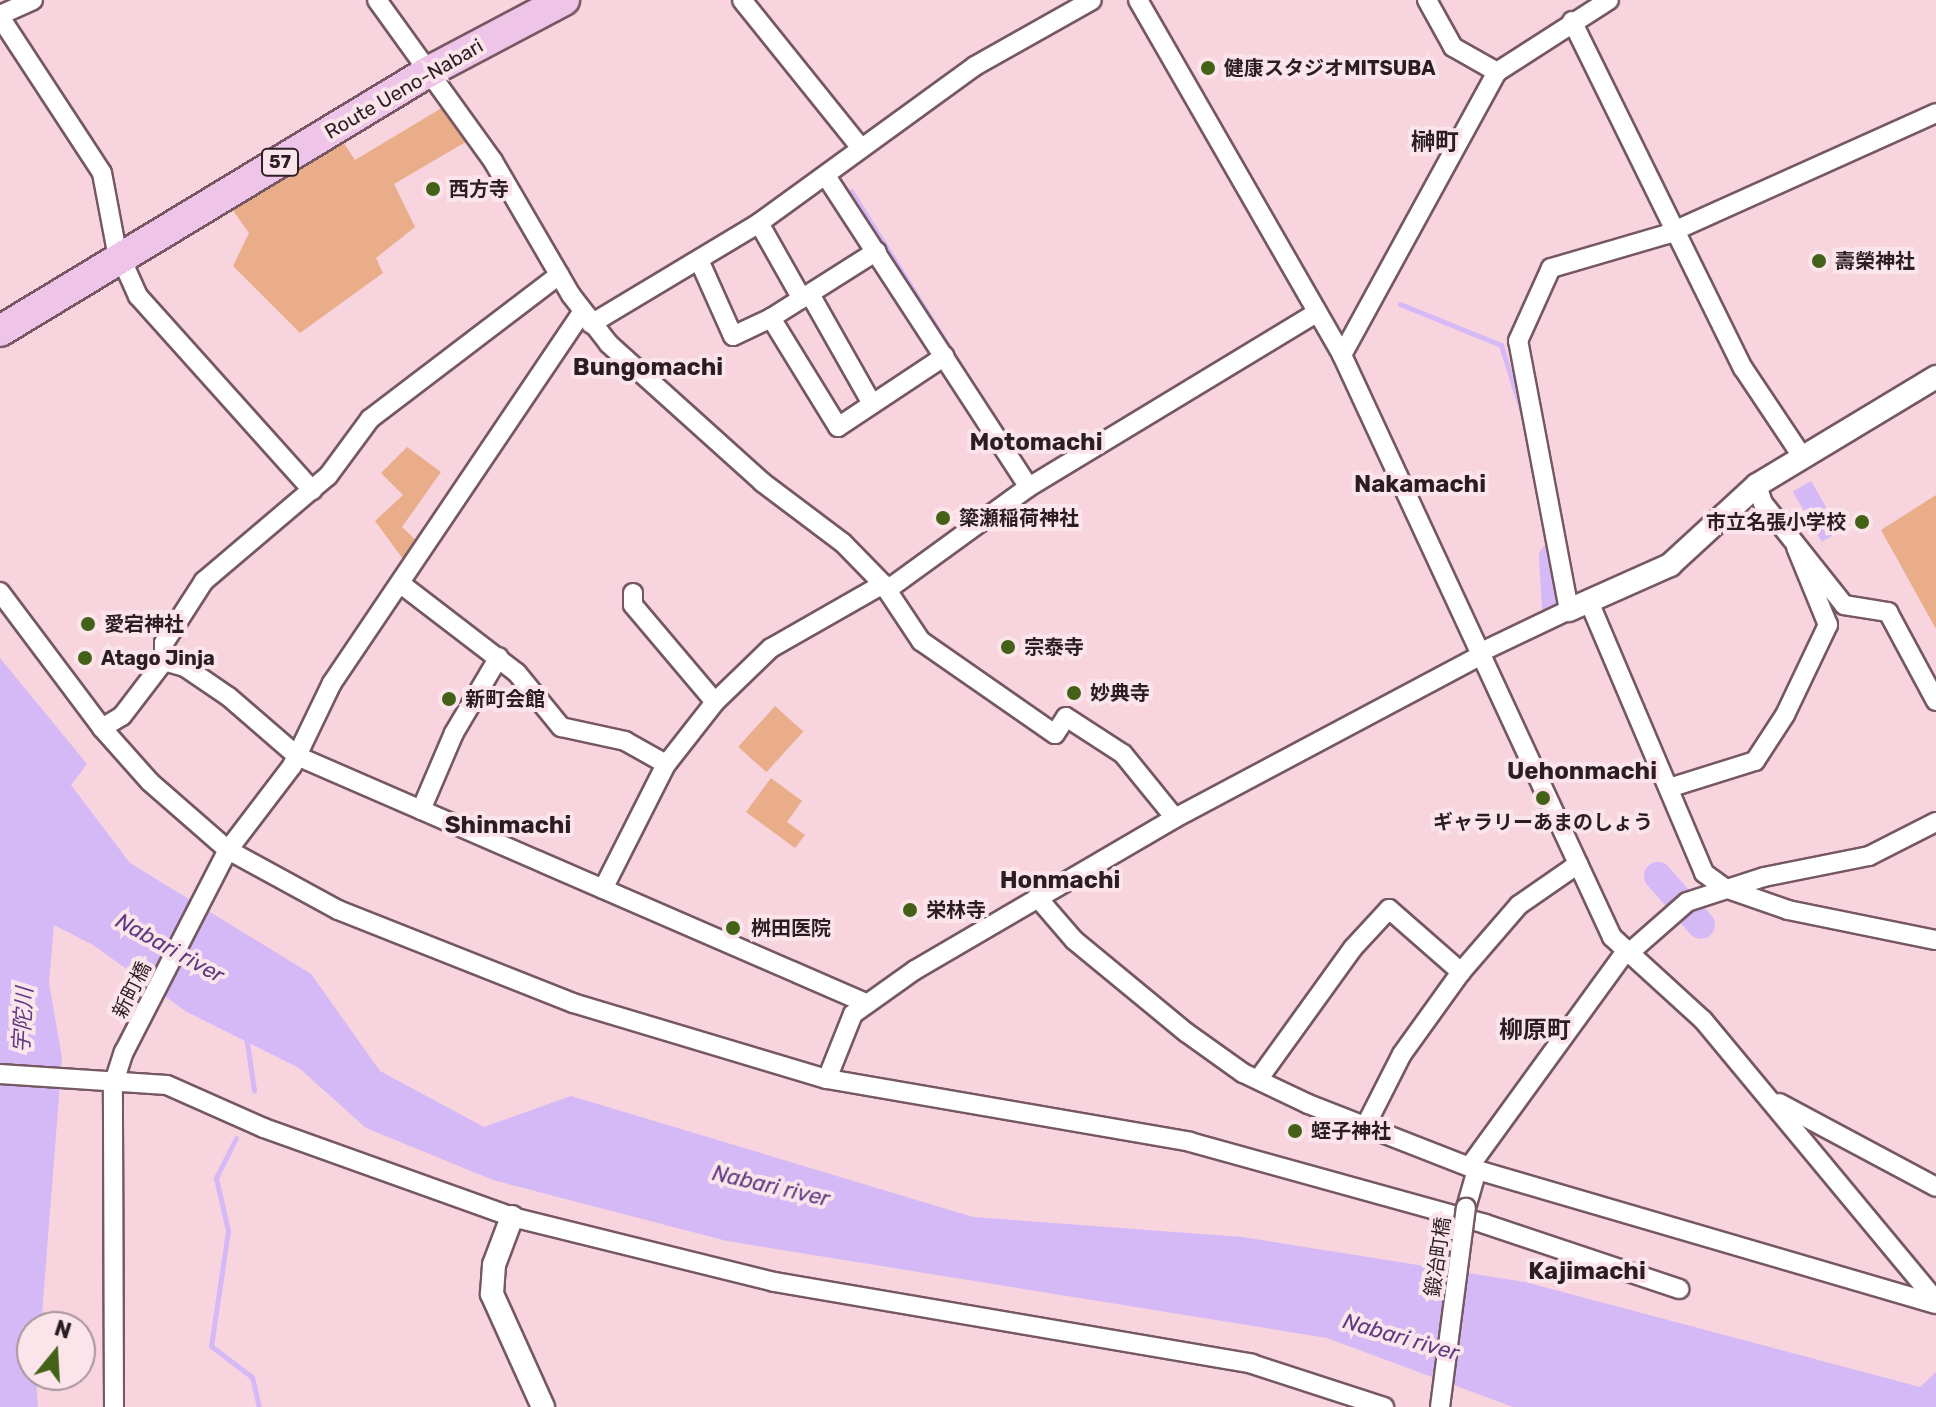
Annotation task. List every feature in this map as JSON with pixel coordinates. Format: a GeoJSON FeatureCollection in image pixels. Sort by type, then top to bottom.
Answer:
{"type":"FeatureCollection","features":[{"type":"Feature","properties":{"kind":"main road","name":"Route Ueno-Nabari"},"geometry":{"type":"LineString","coordinates":[[0,331],[428,72],[564,0]]}},
{"type":"Feature","properties":{"kind":"street"},"geometry":{"type":"LineString","coordinates":[[33,0],[0,16],[102,173],[116,247],[123,255],[124,269],[149,310],[312,490]]}},
{"type":"Feature","properties":{"kind":"street"},"geometry":{"type":"LineString","coordinates":[[377,0],[493,161],[587,318],[715,441],[843,543],[885,587],[921,641],[1055,734],[1066,717],[1123,754],[1175,818]]}},
{"type":"Feature","properties":{"kind":"street"},"geometry":{"type":"LineString","coordinates":[[587,318],[699,260],[759,223],[964,73],[1092,0]]}},
{"type":"Feature","properties":{"kind":"street"},"geometry":{"type":"LineString","coordinates":[[1138,0],[1315,314],[1342,355],[1612,937],[1695,1011],[1776,1102],[1936,1302]]}},
{"type":"Feature","properties":{"kind":"street"},"geometry":{"type":"LineString","coordinates":[[1427,0],[1453,47],[1497,72]]}},
{"type":"Feature","properties":{"kind":"street"},"geometry":{"type":"LineString","coordinates":[[1342,355],[1380,296],[1497,72],[1609,0]]}},
{"type":"Feature","properties":{"kind":"street"},"geometry":{"type":"LineString","coordinates":[[750,3],[861,148]]}},
{"type":"Feature","properties":{"kind":"street"},"geometry":{"type":"LineString","coordinates":[[1572,21],[1679,228],[1743,368],[1803,458]]}},
{"type":"Feature","properties":{"kind":"street"},"geometry":{"type":"LineString","coordinates":[[1936,113],[1679,228],[1551,268],[1518,341],[1515,370],[1548,509],[1568,612],[1672,787],[1669,799],[1704,873],[1725,888],[1788,910],[1936,940]]}},
{"type":"Feature","properties":{"kind":"street"},"geometry":{"type":"LineString","coordinates":[[826,176],[1029,487]]}},
{"type":"Feature","properties":{"kind":"street"},"geometry":{"type":"LineString","coordinates":[[759,223],[872,404]]}},
{"type":"Feature","properties":{"kind":"street"},"geometry":{"type":"LineString","coordinates":[[699,260],[733,336],[807,298],[877,251]]}},
{"type":"Feature","properties":{"kind":"street"},"geometry":{"type":"LineString","coordinates":[[102,728],[122,716],[164,661],[164,643],[204,581],[267,522],[312,490],[370,419],[559,275]]}},
{"type":"Feature","properties":{"kind":"street"},"geometry":{"type":"LineString","coordinates":[[603,889],[666,764],[715,702],[771,648],[885,587],[1029,487],[1315,314]]}},
{"type":"Feature","properties":{"kind":"street","name":"新町橋"},"geometry":{"type":"LineString","coordinates":[[114,1407],[105,1084],[225,856],[297,756],[332,683],[587,318]]}},
{"type":"Feature","properties":{"kind":"street"},"geometry":{"type":"LineString","coordinates":[[771,318],[838,427],[945,356]]}},
{"type":"Feature","properties":{"kind":"street"},"geometry":{"type":"LineString","coordinates":[[827,1079],[853,1014],[866,1003],[1037,897],[1175,818],[1480,654],[1670,565],[1757,485],[1936,377]]}},
{"type":"Feature","properties":{"kind":"street"},"geometry":{"type":"LineString","coordinates":[[1757,485],[1796,547],[1844,605],[1888,612],[1936,701]]}},
{"type":"Feature","properties":{"kind":"street"},"geometry":{"type":"LineString","coordinates":[[1672,787],[1755,761],[1785,715],[1828,625],[1796,547]]}},
{"type":"Feature","properties":{"kind":"street"},"geometry":{"type":"LineString","coordinates":[[401,584],[499,657],[561,727],[625,741],[666,764]]}},
{"type":"Feature","properties":{"kind":"street"},"geometry":{"type":"LineString","coordinates":[[0,592],[102,728],[225,856],[338,910],[573,1003],[827,1079],[1190,1142],[1485,1224],[1679,1289]]}},
{"type":"Feature","properties":{"kind":"street"},"geometry":{"type":"LineString","coordinates":[[633,593],[633,605],[715,702]]}},
{"type":"Feature","properties":{"kind":"street"},"geometry":{"type":"LineString","coordinates":[[421,810],[454,733],[499,657]]}},
{"type":"Feature","properties":{"kind":"street"},"geometry":{"type":"LineString","coordinates":[[164,661],[185,667],[229,697],[297,756],[866,1003]]}},
{"type":"Feature","properties":{"kind":"street"},"geometry":{"type":"LineString","coordinates":[[1725,888],[1869,856],[1936,822]]}},
{"type":"Feature","properties":{"kind":"street"},"geometry":{"type":"LineString","coordinates":[[1365,1127],[1402,1054],[1461,972],[1519,905],[1578,864]]}},
{"type":"Feature","properties":{"kind":"street","name":"鍛冶町橋"},"geometry":{"type":"LineString","coordinates":[[1440,1407],[1466,1208],[1475,1166],[1627,952],[1681,905],[1725,888]]}},
{"type":"Feature","properties":{"kind":"street"},"geometry":{"type":"LineString","coordinates":[[1037,897],[1074,940],[1176,1024],[1243,1073],[1260,1077],[1365,1127],[1475,1166],[1936,1302]]}},
{"type":"Feature","properties":{"kind":"street"},"geometry":{"type":"LineString","coordinates":[[1260,1077],[1353,948],[1389,909],[1461,972]]}},
{"type":"Feature","properties":{"kind":"street"},"geometry":{"type":"LineString","coordinates":[[0,1074],[105,1084],[139,1079],[167,1085],[264,1128],[512,1217],[774,1282],[1175,1347],[1252,1364],[1384,1407]]}},
{"type":"Feature","properties":{"kind":"street"},"geometry":{"type":"LineString","coordinates":[[1776,1102],[1936,1187]]}},
{"type":"Feature","properties":{"kind":"street"},"geometry":{"type":"LineString","coordinates":[[512,1217],[494,1265],[492,1294],[543,1407]]}},
{"type":"Feature","properties":{"kind":"shaded area"},"geometry":{"type":"Polygon","coordinates":[[[445,106],[469,140],[394,184],[415,227],[376,258],[383,273],[300,333],[233,266],[249,233],[232,209],[341,139],[355,160],[445,106]]]}},
{"type":"Feature","properties":{"kind":"shaded area"},"geometry":{"type":"Polygon","coordinates":[[[407,447],[441,472],[402,527],[422,546],[406,563],[375,521],[403,495],[381,473],[407,447]]]}},
{"type":"Feature","properties":{"kind":"shaded area"},"geometry":{"type":"Polygon","coordinates":[[[1936,495],[1936,629],[1881,530],[1936,495]]]}},
{"type":"Feature","properties":{"kind":"shaded area"},"geometry":{"type":"Polygon","coordinates":[[[775,706],[803,731],[766,772],[738,747],[775,706]]]}},
{"type":"Feature","properties":{"kind":"shaded area"},"geometry":{"type":"Polygon","coordinates":[[[771,778],[802,801],[787,822],[805,835],[795,848],[746,812],[771,778]]]}},
{"type":"Feature","properties":{"kind":"water"},"geometry":{"type":"Polygon","coordinates":[[[1811,481],[1840,531],[1822,542],[1793,492],[1811,481]]]}},
{"type":"Feature","properties":{"kind":"water"},"geometry":{"type":"Polygon","coordinates":[[[0,658],[87,764],[71,785],[130,863],[311,974],[380,1071],[484,1127],[571,1096],[973,1217],[1242,1237],[1525,1282],[1920,1387],[1936,1372],[1936,1407],[1513,1407],[1327,1338],[727,1241],[493,1180],[366,1128],[299,1068],[187,1012],[93,945],[54,925],[49,983],[62,1058],[42,1311],[16,1311],[16,1391],[37,1391],[38,1407],[0,1407],[0,658]]]}},
{"type":"Feature","properties":{"kind":"waterway"},"geometry":{"type":"LineString","coordinates":[[851,191],[959,363]]}},
{"type":"Feature","properties":{"kind":"waterway"},"geometry":{"type":"LineString","coordinates":[[1400,304],[1501,345],[1525,422]]}},
{"type":"Feature","properties":{"kind":"waterway"},"geometry":{"type":"LineString","coordinates":[[1553,557],[1556,608]]}},
{"type":"Feature","properties":{"kind":"waterway"},"geometry":{"type":"LineString","coordinates":[[1658,876],[1701,925]]}},
{"type":"Feature","properties":{"kind":"waterway"},"geometry":{"type":"LineString","coordinates":[[246,1036],[254,1090]]}},
{"type":"Feature","properties":{"kind":"waterway"},"geometry":{"type":"LineString","coordinates":[[236,1138],[216,1178],[228,1231],[211,1346],[252,1377],[259,1407]]}},
{"type":"Feature","properties":{"kind":"place","name":"健康スタジオMITSUBA"},"geometry":{"type":"Point","coordinates":[1208,68]}},
{"type":"Feature","properties":{"kind":"place","name":"西方寺"},"geometry":{"type":"Point","coordinates":[433,189]}},
{"type":"Feature","properties":{"kind":"place","name":"壽榮神社"},"geometry":{"type":"Point","coordinates":[1819,261]}},
{"type":"Feature","properties":{"kind":"place","name":"簗瀬稲荷神社"},"geometry":{"type":"Point","coordinates":[943,518]}},
{"type":"Feature","properties":{"kind":"place","name":"市立名張小学校"},"geometry":{"type":"Point","coordinates":[1862,522]}},
{"type":"Feature","properties":{"kind":"place","name":"愛宕神社"},"geometry":{"type":"Point","coordinates":[88,624]}},
{"type":"Feature","properties":{"kind":"place","name":"宗泰寺"},"geometry":{"type":"Point","coordinates":[1008,647]}},
{"type":"Feature","properties":{"kind":"place","name":"Atago Jinja"},"geometry":{"type":"Point","coordinates":[85,658]}},
{"type":"Feature","properties":{"kind":"place","name":"妙典寺"},"geometry":{"type":"Point","coordinates":[1074,693]}},
{"type":"Feature","properties":{"kind":"place","name":"新町会館"},"geometry":{"type":"Point","coordinates":[449,699]}},
{"type":"Feature","properties":{"kind":"place","name":"ギャラリーあまのしょう"},"geometry":{"type":"Point","coordinates":[1543,798]}},
{"type":"Feature","properties":{"kind":"place","name":"栄林寺"},"geometry":{"type":"Point","coordinates":[910,910]}},
{"type":"Feature","properties":{"kind":"place","name":"桝田医院"},"geometry":{"type":"Point","coordinates":[733,928]}},
{"type":"Feature","properties":{"kind":"place","name":"蛭子神社"},"geometry":{"type":"Point","coordinates":[1295,1131]}},
{"type":"Feature","properties":{"kind":"district","name":"榊町"},"geometry":{"type":"Point","coordinates":[1435,143]}},
{"type":"Feature","properties":{"kind":"district","name":"Bungomachi"},"geometry":{"type":"Point","coordinates":[648,368]}},
{"type":"Feature","properties":{"kind":"district","name":"Motomachi"},"geometry":{"type":"Point","coordinates":[1036,443]}},
{"type":"Feature","properties":{"kind":"district","name":"Nakamachi"},"geometry":{"type":"Point","coordinates":[1420,485]}},
{"type":"Feature","properties":{"kind":"district","name":"Uehonmachi"},"geometry":{"type":"Point","coordinates":[1582,772]}},
{"type":"Feature","properties":{"kind":"district","name":"Shinmachi"},"geometry":{"type":"Point","coordinates":[508,826]}},
{"type":"Feature","properties":{"kind":"district","name":"Honmachi"},"geometry":{"type":"Point","coordinates":[1060,881]}},
{"type":"Feature","properties":{"kind":"district","name":"柳原町"},"geometry":{"type":"Point","coordinates":[1535,1031]}},
{"type":"Feature","properties":{"kind":"district","name":"Kajimachi"},"geometry":{"type":"Point","coordinates":[1587,1272]}},
{"type":"Feature","properties":{"kind":"water label","name":"Nabari river"},"geometry":{"type":"Point","coordinates":[170,948]}},
{"type":"Feature","properties":{"kind":"water label","name":"宇陀川"},"geometry":{"type":"Point","coordinates":[23,1020]}},
{"type":"Feature","properties":{"kind":"water label","name":"Nabari river"},"geometry":{"type":"Point","coordinates":[771,1186]}},
{"type":"Feature","properties":{"kind":"water label","name":"Nabari river"},"geometry":{"type":"Point","coordinates":[1401,1337]}}]}
